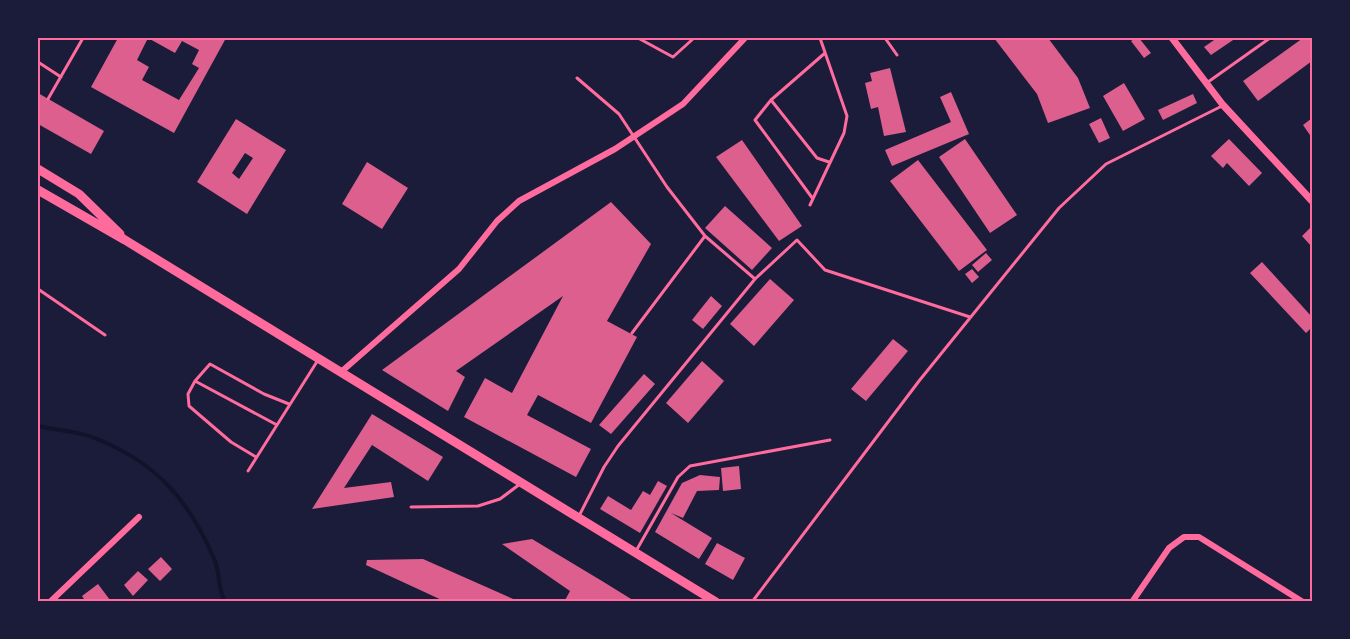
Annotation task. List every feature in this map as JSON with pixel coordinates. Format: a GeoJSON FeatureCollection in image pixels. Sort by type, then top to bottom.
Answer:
{"type":"FeatureCollection","features":[{"type":"Feature","properties":{"kind":"main road"},"geometry":{"type":"LineString","coordinates":[[38,169],[79,194],[126,240]]}},
{"type":"Feature","properties":{"kind":"main road"},"geometry":{"type":"LineString","coordinates":[[38,190],[126,240],[716,602]]}},
{"type":"Feature","properties":{"kind":"street"},"geometry":{"type":"LineString","coordinates":[[341,372],[459,269],[496,221],[519,201],[633,137],[683,104],[745,38]]}},
{"type":"Feature","properties":{"kind":"street"},"geometry":{"type":"LineString","coordinates":[[1172,38],[1223,105],[1312,201]]}},
{"type":"Feature","properties":{"kind":"street"},"geometry":{"type":"LineString","coordinates":[[50,602],[139,517]]}},
{"type":"Feature","properties":{"kind":"street"},"geometry":{"type":"LineString","coordinates":[[1132,602],[1169,548],[1184,537],[1199,537],[1303,602]]}},
{"type":"Feature","properties":{"kind":"lane"},"geometry":{"type":"LineString","coordinates":[[48,99],[82,38]]}},
{"type":"Feature","properties":{"kind":"lane"},"geometry":{"type":"LineString","coordinates":[[638,38],[673,57],[694,38]]}},
{"type":"Feature","properties":{"kind":"lane"},"geometry":{"type":"LineString","coordinates":[[810,205],[844,133],[847,116],[820,38]]}},
{"type":"Feature","properties":{"kind":"lane"},"geometry":{"type":"LineString","coordinates":[[885,38],[897,55]]}},
{"type":"Feature","properties":{"kind":"lane"},"geometry":{"type":"LineString","coordinates":[[1207,83],[1270,38]]}},
{"type":"Feature","properties":{"kind":"lane"},"geometry":{"type":"LineString","coordinates":[[813,199],[757,125],[757,116],[771,100],[825,53]]}},
{"type":"Feature","properties":{"kind":"lane"},"geometry":{"type":"LineString","coordinates":[[38,62],[61,77]]}},
{"type":"Feature","properties":{"kind":"lane"},"geometry":{"type":"LineString","coordinates":[[577,78],[619,114],[667,187],[705,236],[755,279]]}},
{"type":"Feature","properties":{"kind":"lane"},"geometry":{"type":"LineString","coordinates":[[771,100],[817,158],[829,162]]}},
{"type":"Feature","properties":{"kind":"lane"},"geometry":{"type":"LineString","coordinates":[[752,602],[970,317],[1059,208],[1084,182],[1106,164],[1223,105]]}},
{"type":"Feature","properties":{"kind":"lane"},"geometry":{"type":"LineString","coordinates":[[632,333],[705,236]]}},
{"type":"Feature","properties":{"kind":"lane"},"geometry":{"type":"LineString","coordinates":[[578,518],[604,467],[618,446],[755,279],[797,240],[825,270],[970,317]]}},
{"type":"Feature","properties":{"kind":"lane"},"geometry":{"type":"LineString","coordinates":[[38,289],[105,335]]}},
{"type":"Feature","properties":{"kind":"lane"},"geometry":{"type":"LineString","coordinates":[[248,471],[319,358]]}},
{"type":"Feature","properties":{"kind":"lane"},"geometry":{"type":"LineString","coordinates":[[256,457],[231,442],[189,406],[188,394],[195,381],[210,364],[264,394],[289,404]]}},
{"type":"Feature","properties":{"kind":"lane"},"geometry":{"type":"LineString","coordinates":[[195,381],[277,425]]}},
{"type":"Feature","properties":{"kind":"lane"},"geometry":{"type":"LineString","coordinates":[[635,552],[678,477],[690,466],[831,440]]}},
{"type":"Feature","properties":{"kind":"lane"},"geometry":{"type":"LineString","coordinates":[[411,507],[478,506],[500,499],[520,483]]}},
{"type":"Feature","properties":{"kind":"building"},"geometry":{"type":"Polygon","coordinates":[[[118,38],[148,38],[226,38],[174,133],[91,87],[118,38]],[[148,38],[137,60],[149,67],[142,80],[179,100],[199,68],[192,64],[199,50],[182,41],[175,53],[148,38]]]}},
{"type":"Feature","properties":{"kind":"building"},"geometry":{"type":"Polygon","coordinates":[[[994,38],[1048,38],[1078,78],[1090,108],[1048,123],[1037,94],[994,38]]]}},
{"type":"Feature","properties":{"kind":"building"},"geometry":{"type":"Polygon","coordinates":[[[1139,38],[1151,53],[1144,58],[1131,41],[1139,38]]]}},
{"type":"Feature","properties":{"kind":"building"},"geometry":{"type":"Polygon","coordinates":[[[1217,38],[1236,38],[1211,55],[1204,47],[1217,38]]]}},
{"type":"Feature","properties":{"kind":"building"},"geometry":{"type":"Polygon","coordinates":[[[1303,38],[1312,38],[1312,61],[1258,101],[1243,81],[1303,38]]]}},
{"type":"Feature","properties":{"kind":"building"},"geometry":{"type":"Polygon","coordinates":[[[890,68],[906,132],[884,136],[878,107],[871,109],[865,83],[872,81],[870,73],[890,68]]]}},
{"type":"Feature","properties":{"kind":"building"},"geometry":{"type":"Polygon","coordinates":[[[1124,83],[1145,119],[1123,131],[1103,96],[1124,83]]]}},
{"type":"Feature","properties":{"kind":"building"},"geometry":{"type":"Polygon","coordinates":[[[951,92],[969,134],[892,166],[885,150],[951,122],[940,97],[951,92]]]}},
{"type":"Feature","properties":{"kind":"building"},"geometry":{"type":"Polygon","coordinates":[[[38,93],[104,131],[91,154],[38,124],[38,93]]]}},
{"type":"Feature","properties":{"kind":"building"},"geometry":{"type":"Polygon","coordinates":[[[1193,94],[1197,103],[1163,120],[1158,110],[1193,94]]]}},
{"type":"Feature","properties":{"kind":"building"},"geometry":{"type":"Polygon","coordinates":[[[1101,118],[1110,138],[1099,143],[1089,124],[1101,118]]]}},
{"type":"Feature","properties":{"kind":"building"},"geometry":{"type":"Polygon","coordinates":[[[1312,118],[1312,138],[1303,125],[1312,118]]]}},
{"type":"Feature","properties":{"kind":"building"},"geometry":{"type":"Polygon","coordinates":[[[236,119],[286,150],[247,214],[197,182],[236,119]],[[245,153],[232,173],[239,179],[253,158],[245,153]]]}},
{"type":"Feature","properties":{"kind":"building"},"geometry":{"type":"Polygon","coordinates":[[[965,139],[1017,215],[990,233],[939,157],[965,139]]]}},
{"type":"Feature","properties":{"kind":"building"},"geometry":{"type":"Polygon","coordinates":[[[1229,139],[1262,173],[1249,186],[1227,163],[1223,168],[1211,156],[1229,139]]]}},
{"type":"Feature","properties":{"kind":"building"},"geometry":{"type":"Polygon","coordinates":[[[742,140],[802,226],[779,241],[716,157],[742,140]]]}},
{"type":"Feature","properties":{"kind":"building"},"geometry":{"type":"Polygon","coordinates":[[[918,160],[987,250],[959,271],[890,181],[918,160]]]}},
{"type":"Feature","properties":{"kind":"building"},"geometry":{"type":"Polygon","coordinates":[[[367,162],[408,188],[382,229],[342,204],[367,162]]]}},
{"type":"Feature","properties":{"kind":"building"},"geometry":{"type":"Polygon","coordinates":[[[611,202],[651,244],[607,321],[637,337],[591,423],[538,395],[527,415],[591,449],[576,477],[464,417],[485,378],[512,393],[563,296],[456,371],[465,377],[448,411],[382,370],[611,202]]]}},
{"type":"Feature","properties":{"kind":"building"},"geometry":{"type":"Polygon","coordinates":[[[725,206],[772,248],[752,270],[705,228],[725,206]]]}},
{"type":"Feature","properties":{"kind":"building"},"geometry":{"type":"Polygon","coordinates":[[[1312,226],[1312,247],[1302,236],[1312,226]]]}},
{"type":"Feature","properties":{"kind":"building"},"geometry":{"type":"Polygon","coordinates":[[[986,253],[992,260],[978,272],[972,265],[986,253]]]}},
{"type":"Feature","properties":{"kind":"building"},"geometry":{"type":"Polygon","coordinates":[[[1262,262],[1312,317],[1312,327],[1306,333],[1250,273],[1262,262]]]}},
{"type":"Feature","properties":{"kind":"building"},"geometry":{"type":"Polygon","coordinates":[[[972,269],[979,277],[972,283],[965,274],[972,269]]]}},
{"type":"Feature","properties":{"kind":"building"},"geometry":{"type":"Polygon","coordinates":[[[770,279],[794,300],[754,346],[730,324],[770,279]]]}},
{"type":"Feature","properties":{"kind":"building"},"geometry":{"type":"Polygon","coordinates":[[[711,296],[722,306],[703,329],[692,320],[711,296]]]}},
{"type":"Feature","properties":{"kind":"building"},"geometry":{"type":"Polygon","coordinates":[[[893,339],[908,351],[866,401],[851,389],[893,339]]]}},
{"type":"Feature","properties":{"kind":"building"},"geometry":{"type":"Polygon","coordinates":[[[702,361],[724,381],[688,423],[666,403],[702,361]]]}},
{"type":"Feature","properties":{"kind":"building"},"geometry":{"type":"Polygon","coordinates":[[[644,374],[655,384],[611,434],[599,425],[644,374]]]}},
{"type":"Feature","properties":{"kind":"building"},"geometry":{"type":"Polygon","coordinates":[[[372,414],[443,457],[428,481],[372,445],[344,488],[391,482],[394,497],[312,509],[372,414]]]}},
{"type":"Feature","properties":{"kind":"building"},"geometry":{"type":"Polygon","coordinates":[[[739,466],[741,489],[723,491],[721,468],[739,466]]]}},
{"type":"Feature","properties":{"kind":"building"},"geometry":{"type":"Polygon","coordinates":[[[700,475],[720,477],[719,490],[697,491],[683,518],[671,513],[712,538],[699,559],[655,532],[682,483],[700,475]]]}},
{"type":"Feature","properties":{"kind":"building"},"geometry":{"type":"Polygon","coordinates":[[[658,481],[667,486],[640,533],[600,509],[608,496],[631,510],[643,491],[650,495],[658,481]]]}},
{"type":"Feature","properties":{"kind":"building"},"geometry":{"type":"Polygon","coordinates":[[[532,539],[636,602],[564,602],[570,591],[502,544],[532,539]]]}},
{"type":"Feature","properties":{"kind":"building"},"geometry":{"type":"Polygon","coordinates":[[[717,543],[745,558],[733,580],[705,564],[717,543]]]}},
{"type":"Feature","properties":{"kind":"building"},"geometry":{"type":"Polygon","coordinates":[[[161,557],[172,569],[160,581],[148,569],[161,557]]]}},
{"type":"Feature","properties":{"kind":"building"},"geometry":{"type":"Polygon","coordinates":[[[423,559],[520,602],[446,602],[366,565],[367,560],[423,559]]]}},
{"type":"Feature","properties":{"kind":"building"},"geometry":{"type":"Polygon","coordinates":[[[138,571],[148,580],[133,596],[124,585],[138,571]]]}},
{"type":"Feature","properties":{"kind":"building"},"geometry":{"type":"Polygon","coordinates":[[[98,584],[110,600],[86,602],[82,596],[98,584]]]}},
{"type":"Feature","properties":{"kind":"waterway"},"geometry":{"type":"LineString","coordinates":[[38,426],[92,437],[114,447],[152,470],[181,501],[194,519],[215,561],[225,602]]}}]}
